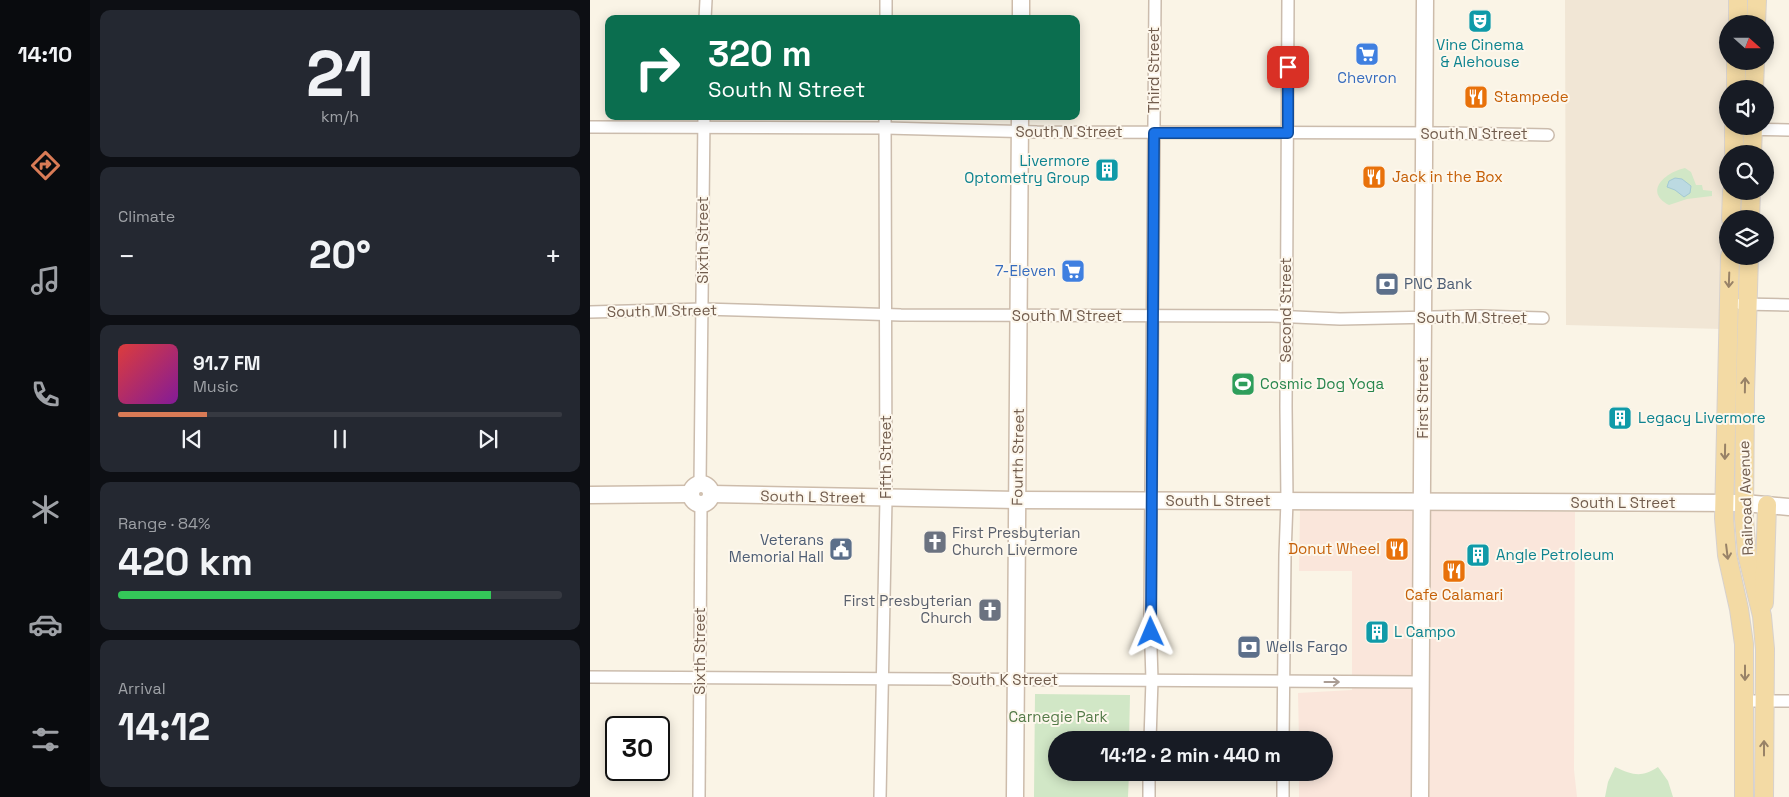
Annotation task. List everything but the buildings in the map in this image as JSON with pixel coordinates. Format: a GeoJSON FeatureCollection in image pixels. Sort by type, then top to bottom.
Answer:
{"type":"FeatureCollection","features":[{"type":"Feature","properties":{"kind":"main road"},"geometry":{"type":"LineString","coordinates":[[1021,0],[1021,15]]}},
{"type":"Feature","properties":{"kind":"main road","name":"First Street"},"geometry":{"type":"LineString","coordinates":[[1420,797],[1425,0]]}},
{"type":"Feature","properties":{"kind":"main road"},"geometry":{"type":"LineString","coordinates":[[1738,0],[1738,15]]}},
{"type":"Feature","properties":{"kind":"main road"},"geometry":{"type":"LineString","coordinates":[[1756,15],[1757,0]]}},
{"type":"Feature","properties":{"kind":"main road","name":"Fourth Street"},"geometry":{"type":"LineString","coordinates":[[1015,797],[1020,124]]}},
{"type":"Feature","properties":{"kind":"main road","name":"Railroad Avenue"},"geometry":{"type":"LineString","coordinates":[[1730,265],[1724,503],[1727,555],[1744,636],[1744,797]]}},
{"type":"Feature","properties":{"kind":"main road","name":"Railroad Avenue"},"geometry":{"type":"LineString","coordinates":[[1749,265],[1744,503],[1747,554],[1764,633],[1764,797]]}},
{"type":"Feature","properties":{"kind":"main road","name":"South L Street"},"geometry":{"type":"LineString","coordinates":[[590,495],[701,494],[1017,500],[1744,503],[1789,507]]}},
{"type":"Feature","properties":{"kind":"main road"},"geometry":{"type":"LineString","coordinates":[[1764,633],[1767,505]]}},
{"type":"Feature","properties":{"kind":"street"},"geometry":{"type":"LineString","coordinates":[[705,15],[706,0]]}},
{"type":"Feature","properties":{"kind":"street"},"geometry":{"type":"LineString","coordinates":[[886,0],[886,15]]}},
{"type":"Feature","properties":{"kind":"street","name":"Third Street"},"geometry":{"type":"LineString","coordinates":[[1150,731],[1155,0]]}},
{"type":"Feature","properties":{"kind":"street","name":"Second Street"},"geometry":{"type":"LineString","coordinates":[[1283,731],[1287,501],[1288,0]]}},
{"type":"Feature","properties":{"kind":"street","name":"South N Street"},"geometry":{"type":"LineString","coordinates":[[590,127],[704,122],[886,122],[1020,124],[1154,133],[1548,135]]}},
{"type":"Feature","properties":{"kind":"street","name":"Sixth Street"},"geometry":{"type":"LineString","coordinates":[[699,797],[704,122]]}},
{"type":"Feature","properties":{"kind":"street","name":"Fifth Street"},"geometry":{"type":"LineString","coordinates":[[880,797],[886,498],[886,122]]}},
{"type":"Feature","properties":{"kind":"street"},"geometry":{"type":"LineString","coordinates":[[1774,129],[1789,130]]}},
{"type":"Feature","properties":{"kind":"street"},"geometry":{"type":"LineString","coordinates":[[1729,304],[1789,305]]}},
{"type":"Feature","properties":{"kind":"street","name":"South M Street"},"geometry":{"type":"LineString","coordinates":[[590,312],[703,309],[1019,316],[1340,319],[1480,316],[1543,318]]}},
{"type":"Feature","properties":{"kind":"street","name":"South K Street"},"geometry":{"type":"LineString","coordinates":[[590,677],[1420,682]]}},
{"type":"Feature","properties":{"kind":"street"},"geometry":{"type":"LineString","coordinates":[[1745,701],[1789,701]]}},
{"type":"Feature","properties":{"kind":"street"},"geometry":{"type":"LineString","coordinates":[[1149,781],[1149,797]]}},
{"type":"Feature","properties":{"kind":"street"},"geometry":{"type":"LineString","coordinates":[[1283,781],[1283,797]]}},
{"type":"Feature","properties":{"kind":"shaded area"},"geometry":{"type":"Polygon","coordinates":[[[1565,0],[1730,0],[1730,15],[1719,15],[1719,70],[1727,70],[1727,80],[1719,80],[1719,135],[1727,135],[1726,145],[1719,145],[1719,200],[1725,200],[1725,210],[1719,210],[1719,265],[1723,265],[1722,329],[1566,325],[1565,0]]]}},
{"type":"Feature","properties":{"kind":"shaded area"},"geometry":{"type":"Polygon","coordinates":[[[1300,509],[1575,512],[1574,770],[1577,797],[1299,797],[1299,781],[1333,781],[1333,731],[1299,731],[1298,693],[1352,690],[1352,571],[1299,571],[1300,509]]]}},
{"type":"Feature","properties":{"kind":"green space"},"geometry":{"type":"Polygon","coordinates":[[[1685,168],[1691,172],[1696,185],[1702,185],[1703,190],[1712,191],[1712,196],[1687,199],[1669,205],[1661,200],[1658,194],[1660,183],[1671,174],[1685,168]]]}},
{"type":"Feature","properties":{"kind":"green space","name":"Carnegie Park"},"geometry":{"type":"Polygon","coordinates":[[[1035,694],[1130,695],[1129,731],[1048,731],[1048,781],[1129,781],[1128,797],[1034,797],[1035,694]]]}},
{"type":"Feature","properties":{"kind":"green space"},"geometry":{"type":"Polygon","coordinates":[[[1615,767],[1627,772],[1642,774],[1658,767],[1668,781],[1673,797],[1605,797],[1608,782],[1615,767]]]}},
{"type":"Feature","properties":{"kind":"water"},"geometry":{"type":"Polygon","coordinates":[[[1675,178],[1682,179],[1691,186],[1690,193],[1684,197],[1667,187],[1669,181],[1675,178]]]}},
{"type":"Feature","properties":{"kind":"place","name":"Vine Cinema & Alehouse"},"geometry":{"type":"Point","coordinates":[1480,21]}},
{"type":"Feature","properties":{"kind":"place","name":"Chevron"},"geometry":{"type":"Point","coordinates":[1367,54]}},
{"type":"Feature","properties":{"kind":"place","name":"Stampede"},"geometry":{"type":"Point","coordinates":[1476,97]}},
{"type":"Feature","properties":{"kind":"place","name":"Livermore Optometry Group"},"geometry":{"type":"Point","coordinates":[1107,170]}},
{"type":"Feature","properties":{"kind":"place","name":"Jack in the Box"},"geometry":{"type":"Point","coordinates":[1374,177]}},
{"type":"Feature","properties":{"kind":"place","name":"7-Eleven"},"geometry":{"type":"Point","coordinates":[1073,271]}},
{"type":"Feature","properties":{"kind":"place","name":"PNC Bank"},"geometry":{"type":"Point","coordinates":[1387,284]}},
{"type":"Feature","properties":{"kind":"place","name":"Cosmic Dog Yoga"},"geometry":{"type":"Point","coordinates":[1243,384]}},
{"type":"Feature","properties":{"kind":"place","name":"Legacy Livermore"},"geometry":{"type":"Point","coordinates":[1620,418]}},
{"type":"Feature","properties":{"kind":"place","name":"First Presbyterian Church Livermore"},"geometry":{"type":"Point","coordinates":[935,542]}},
{"type":"Feature","properties":{"kind":"place","name":"Veterans Memorial Hall"},"geometry":{"type":"Point","coordinates":[841,549]}},
{"type":"Feature","properties":{"kind":"place","name":"Donut Wheel"},"geometry":{"type":"Point","coordinates":[1397,549]}},
{"type":"Feature","properties":{"kind":"place","name":"Angle Petroleum"},"geometry":{"type":"Point","coordinates":[1478,555]}},
{"type":"Feature","properties":{"kind":"place","name":"Cafe Calamari"},"geometry":{"type":"Point","coordinates":[1454,571]}},
{"type":"Feature","properties":{"kind":"place","name":"First Presbyterian Church"},"geometry":{"type":"Point","coordinates":[990,610]}},
{"type":"Feature","properties":{"kind":"place","name":"L Campo"},"geometry":{"type":"Point","coordinates":[1377,632]}},
{"type":"Feature","properties":{"kind":"place","name":"Wells Fargo"},"geometry":{"type":"Point","coordinates":[1249,647]}},
{"type":"Feature","properties":{"kind":"route"},"geometry":{"type":"LineString","coordinates":[[1151,632],[1154,133],[1288,133],[1288,67]]}}]}
